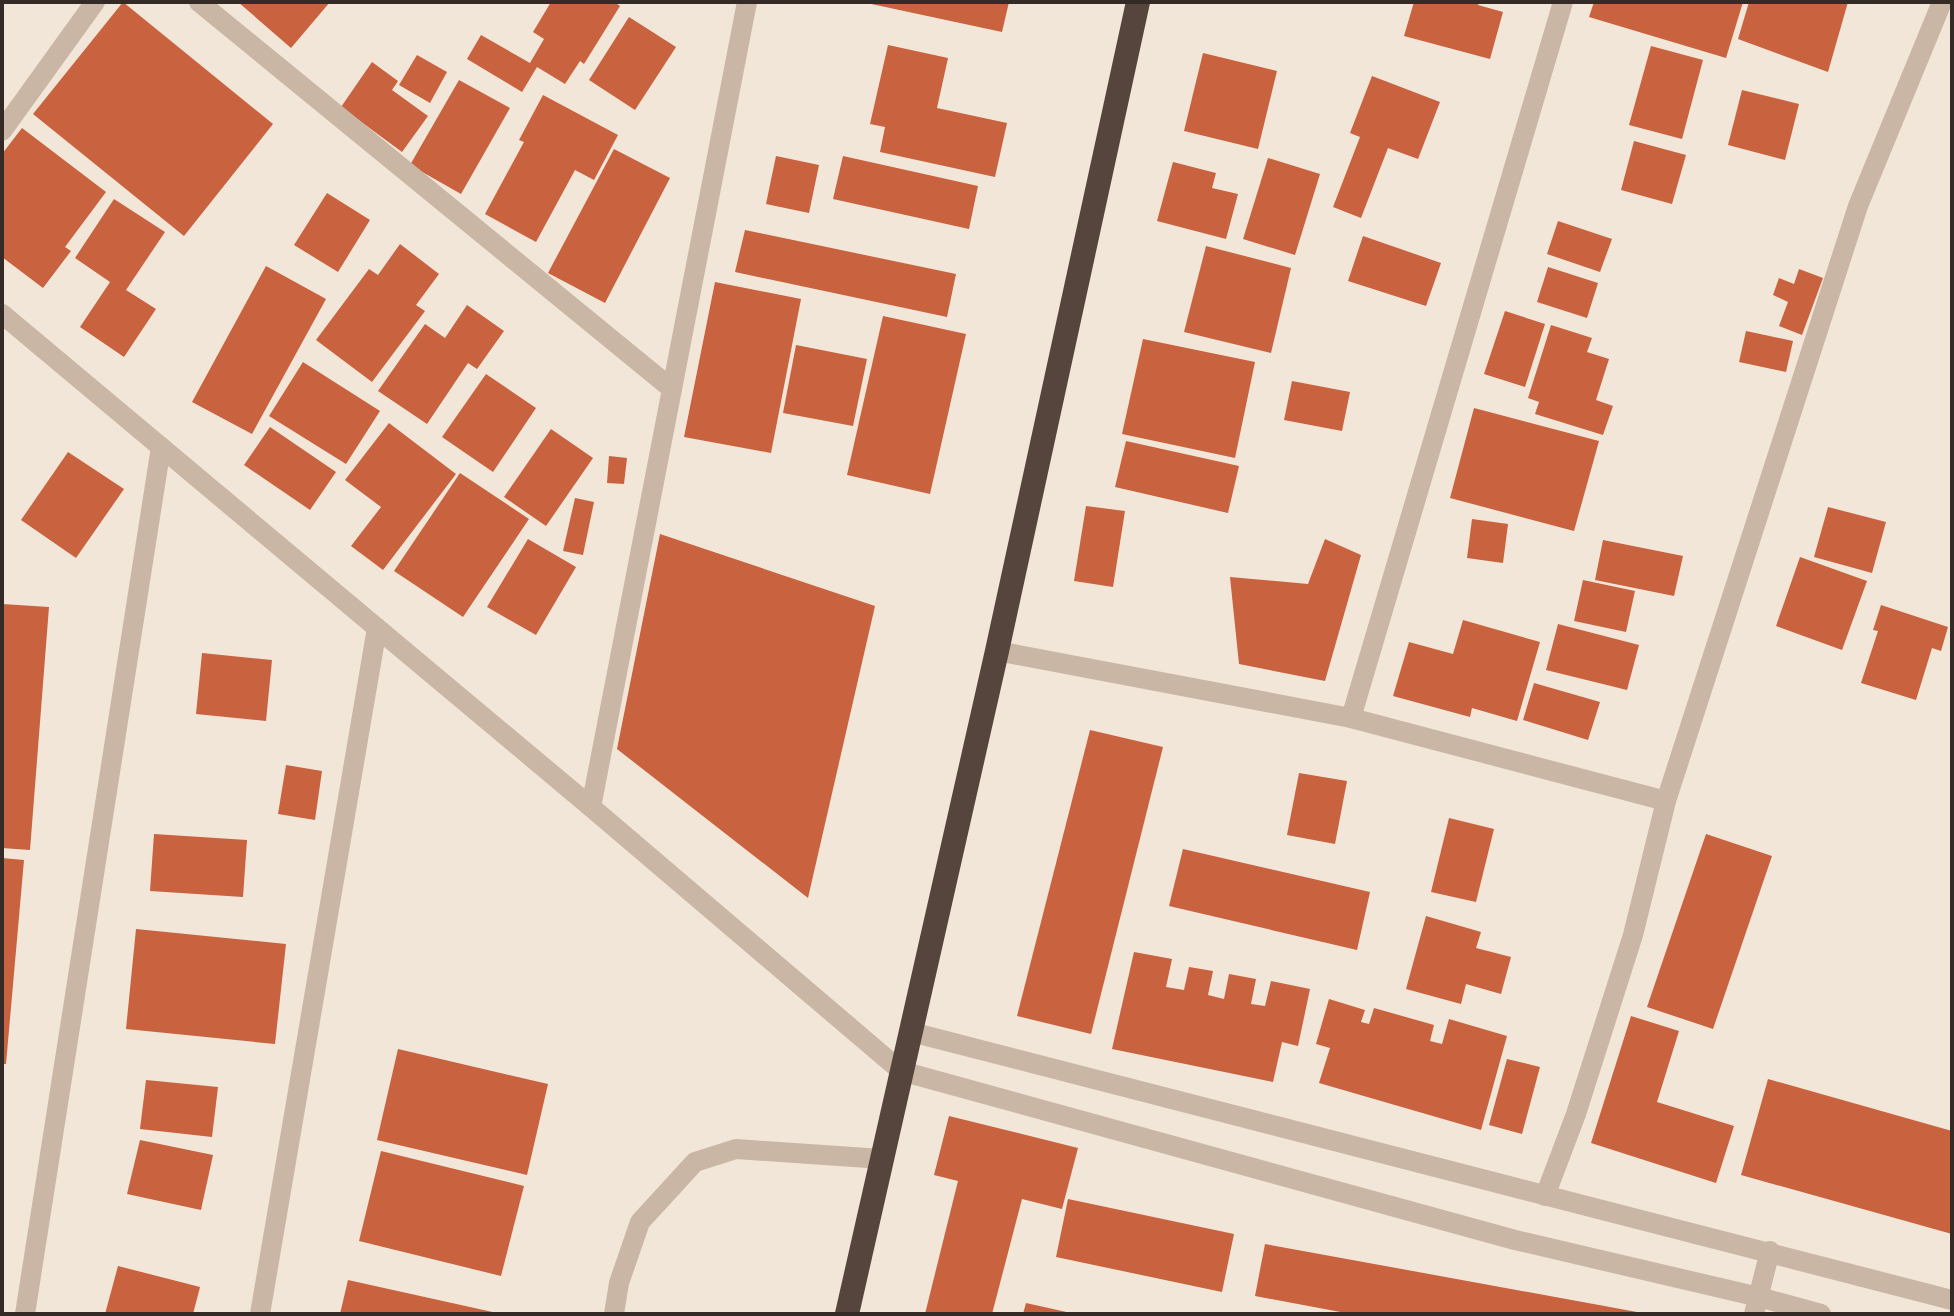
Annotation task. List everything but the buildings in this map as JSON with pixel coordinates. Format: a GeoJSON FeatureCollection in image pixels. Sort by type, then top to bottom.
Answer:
{"type":"FeatureCollection","features":[{"type":"Feature","properties":{"kind":"highway"},"geometry":{"type":"LineString","coordinates":[[847,1314],[997,651],[1138,2]]}},
{"type":"Feature","properties":{"kind":"street"},"geometry":{"type":"LineString","coordinates":[[2,131],[95,2]]}},
{"type":"Feature","properties":{"kind":"street"},"geometry":{"type":"LineString","coordinates":[[199,2],[672,389]]}},
{"type":"Feature","properties":{"kind":"street"},"geometry":{"type":"LineString","coordinates":[[591,807],[747,2]]}},
{"type":"Feature","properties":{"kind":"street"},"geometry":{"type":"LineString","coordinates":[[1351,718],[1563,2]]}},
{"type":"Feature","properties":{"kind":"street"},"geometry":{"type":"LineString","coordinates":[[1545,1196],[1576,1114],[1633,935],[1666,801],[1858,206],[1942,2]]}},
{"type":"Feature","properties":{"kind":"street"},"geometry":{"type":"LineString","coordinates":[[3,321],[161,447],[901,1071],[1756,1305],[1821,1314]]}},
{"type":"Feature","properties":{"kind":"street"},"geometry":{"type":"LineString","coordinates":[[25,1314],[161,447]]}},
{"type":"Feature","properties":{"kind":"street"},"geometry":{"type":"LineString","coordinates":[[260,1314],[377,628]]}},
{"type":"Feature","properties":{"kind":"street"},"geometry":{"type":"LineString","coordinates":[[997,651],[1351,718],[1666,801]]}},
{"type":"Feature","properties":{"kind":"street"},"geometry":{"type":"LineString","coordinates":[[911,1032],[1952,1300]]}},
{"type":"Feature","properties":{"kind":"street"},"geometry":{"type":"LineString","coordinates":[[614,1314],[619,1283],[640,1222],[695,1162],[736,1149],[882,1159]]}},
{"type":"Feature","properties":{"kind":"street"},"geometry":{"type":"LineString","coordinates":[[1756,1305],[1770,1251]]}}]}
